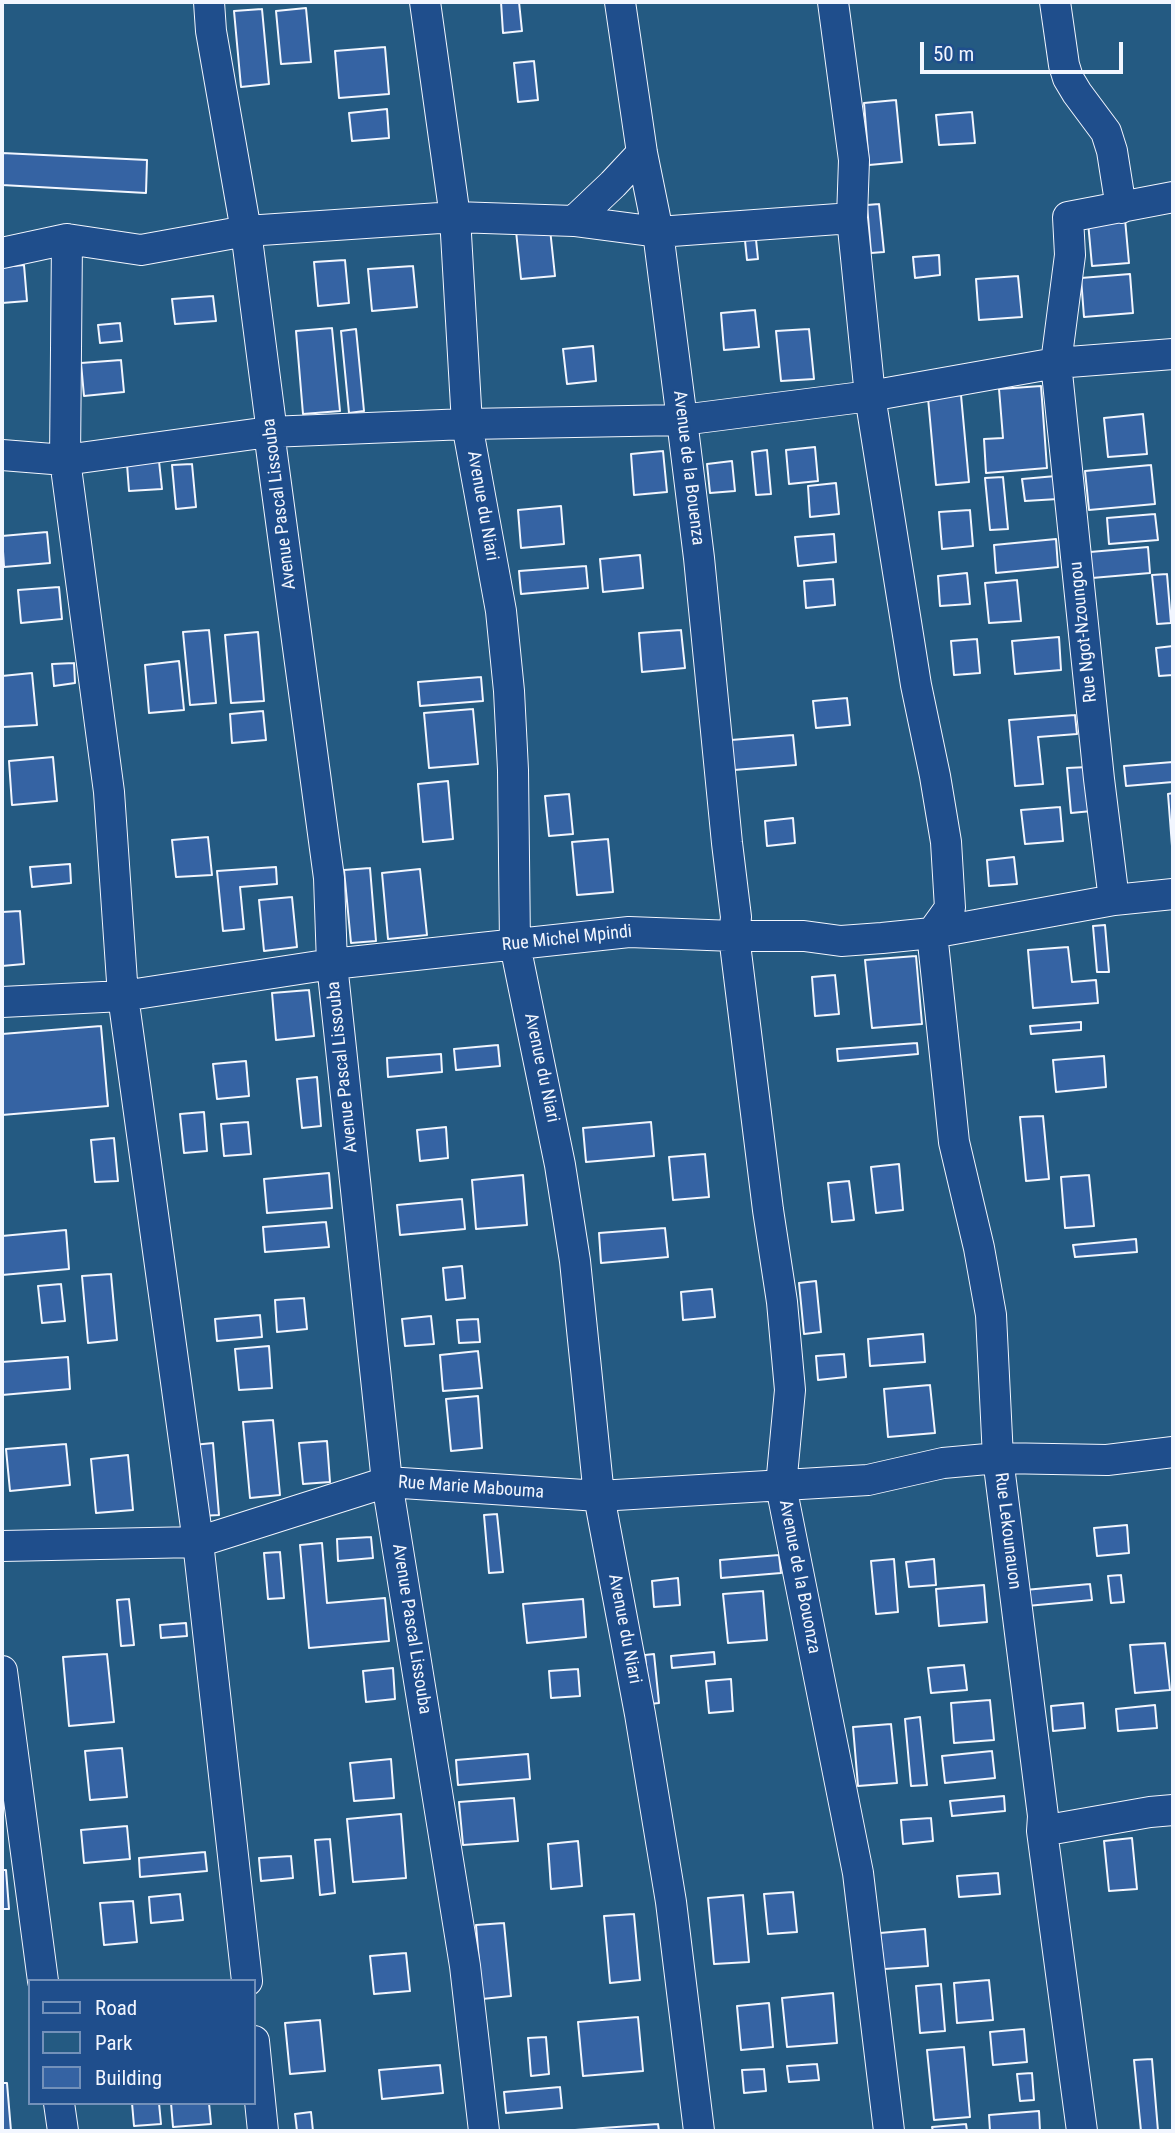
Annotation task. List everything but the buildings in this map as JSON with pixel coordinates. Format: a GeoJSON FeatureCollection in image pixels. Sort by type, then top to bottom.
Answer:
{"type":"FeatureCollection","features":[{"type":"Feature","properties":{"kind":"street","name":"Avenue Pascal Lissouba"},"geometry":{"type":"LineString","coordinates":[[209,2],[211,31],[246,231],[271,425],[269,432],[329,878],[332,964],[387,1482],[465,1966],[484,2131]]}},
{"type":"Feature","properties":{"kind":"street","name":"Avenue du Niari"},"geometry":{"type":"LineString","coordinates":[[425,2],[455,217],[467,424],[501,611],[509,691],[513,770],[515,945],[560,1165],[573,1247],[599,1496],[640,1714],[668,1889],[699,2131]]}},
{"type":"Feature","properties":{"kind":"street","name":"Avenue de la Bouenza"},"geometry":{"type":"LineString","coordinates":[[620,2],[642,153],[658,232],[682,421],[736,917],[734,936]]}},
{"type":"Feature","properties":{"kind":"street"},"geometry":{"type":"LineString","coordinates":[[833,2],[854,160],[852,218],[870,396],[916,685],[946,842],[950,908],[932,933]]}},
{"type":"Feature","properties":{"kind":"street"},"geometry":{"type":"LineString","coordinates":[[1055,2],[1064,65],[1077,93],[1106,132],[1112,151],[1121,208],[1173,197]]}},
{"type":"Feature","properties":{"kind":"street"},"geometry":{"type":"LineString","coordinates":[[573,221],[642,153]]}},
{"type":"Feature","properties":{"kind":"street","name":"Rue Ngot-Nzoungou"},"geometry":{"type":"LineString","coordinates":[[1114,900],[1056,363],[1070,255],[1068,217],[1121,208]]}},
{"type":"Feature","properties":{"kind":"street"},"geometry":{"type":"LineString","coordinates":[[2,253],[67,239],[141,250],[246,231],[455,217],[573,221],[658,232],[852,218]]}},
{"type":"Feature","properties":{"kind":"street"},"geometry":{"type":"LineString","coordinates":[[67,239],[65,460],[109,792],[123,996],[198,1542],[247,1979]]}},
{"type":"Feature","properties":{"kind":"street"},"geometry":{"type":"LineString","coordinates":[[2,454],[65,460],[269,432],[467,424],[682,421],[870,396],[1056,363],[1173,354]]}},
{"type":"Feature","properties":{"kind":"street","name":"Rue Michel Mpindi"},"geometry":{"type":"LineString","coordinates":[[2,1002],[123,996],[332,964],[629,932],[804,936],[841,941],[932,933],[1114,900],[1173,894]]}},
{"type":"Feature","properties":{"kind":"street","name":"Rue Lekounauon"},"geometry":{"type":"LineString","coordinates":[[932,933],[954,1142],[979,1248],[991,1315],[998,1458],[1043,1816],[1042,1832],[1082,2131]]}},
{"type":"Feature","properties":{"kind":"street","name":"Avenue de la Bouonza"},"geometry":{"type":"LineString","coordinates":[[734,936],[782,1302],[790,1390],[782,1486],[858,1873],[889,2131]]}},
{"type":"Feature","properties":{"kind":"street","name":"Rue Marie Mabouma"},"geometry":{"type":"LineString","coordinates":[[2,1546],[198,1542],[387,1482],[599,1496],[868,1480],[943,1463],[998,1458],[1107,1460],[1173,1452]]}},
{"type":"Feature","properties":{"kind":"street"},"geometry":{"type":"LineString","coordinates":[[2,1671],[43,1979]]}},
{"type":"Feature","properties":{"kind":"street"},"geometry":{"type":"LineString","coordinates":[[1042,1832],[1173,1810]]}},
{"type":"Feature","properties":{"kind":"street"},"geometry":{"type":"LineString","coordinates":[[256,2062],[263,2131]]}},
{"type":"Feature","properties":{"kind":"street"},"geometry":{"type":"LineString","coordinates":[[59,2105],[62,2131]]}},
{"type":"Feature","properties":{"kind":"green space"},"geometry":{"type":"Polygon","coordinates":[[[2,2],[1173,2],[1173,2131],[2,2131],[2,2]]]}}]}
